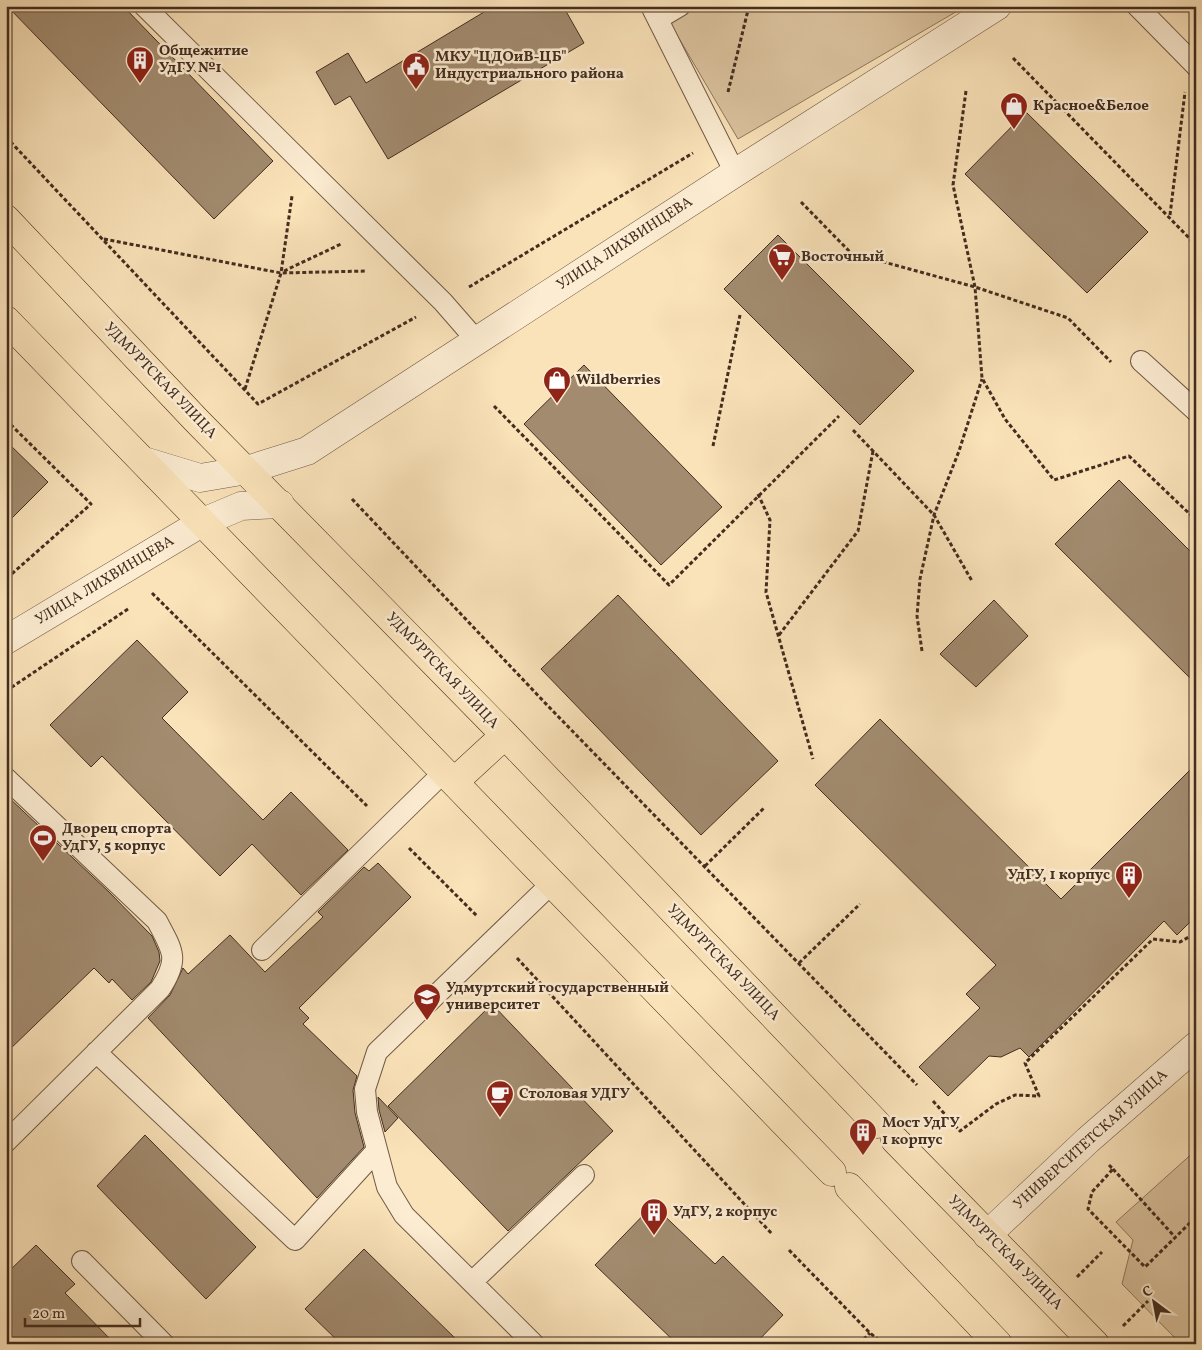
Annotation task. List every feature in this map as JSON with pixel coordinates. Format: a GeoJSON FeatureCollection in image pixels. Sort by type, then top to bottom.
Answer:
{"type":"FeatureCollection","features":[{"type":"Feature","properties":{"kind":"main road","name":"УДМУРТСКАЯ УЛИЦА"},"geometry":{"type":"LineString","coordinates":[[6,219],[196,420],[505,735],[886,1132],[1095,1344]]}},
{"type":"Feature","properties":{"kind":"main road"},"geometry":{"type":"LineString","coordinates":[[6,320],[998,1344]]}},
{"type":"Feature","properties":{"kind":"main road"},"geometry":{"type":"LineString","coordinates":[[449,777],[505,735]]}},
{"type":"Feature","properties":{"kind":"street","name":"УЛИЦА ЛИХВИНЦЕВА"},"geometry":{"type":"LineString","coordinates":[[144,461],[200,478],[247,470],[307,451],[734,173],[997,6]]}},
{"type":"Feature","properties":{"kind":"street","name":"УЛИЦА ЛИХВИНЦЕВА"},"geometry":{"type":"LineString","coordinates":[[6,640],[203,522],[241,506],[280,504]]}},
{"type":"Feature","properties":{"kind":"street","name":"УНИВЕРСИТЕТСКАЯ УЛИЦА"},"geometry":{"type":"LineString","coordinates":[[987,1234],[1088,1140],[1196,1046]]}},
{"type":"Feature","properties":{"kind":"lane"},"geometry":{"type":"LineString","coordinates":[[144,6],[443,302],[478,341]]}},
{"type":"Feature","properties":{"kind":"lane"},"geometry":{"type":"LineString","coordinates":[[680,6],[654,13],[719,138],[734,173]]}},
{"type":"Feature","properties":{"kind":"lane"},"geometry":{"type":"LineString","coordinates":[[1137,6],[1192,62]]}},
{"type":"Feature","properties":{"kind":"lane"},"geometry":{"type":"LineString","coordinates":[[1141,362],[1196,411]]}},
{"type":"Feature","properties":{"kind":"lane"},"geometry":{"type":"LineString","coordinates":[[262,950],[388,827],[449,777]]}},
{"type":"Feature","properties":{"kind":"lane"},"geometry":{"type":"LineString","coordinates":[[6,778],[158,921],[173,951],[171,973],[160,989],[6,1142]]}},
{"type":"Feature","properties":{"kind":"lane"},"geometry":{"type":"LineString","coordinates":[[534,1344],[404,1215],[387,1187],[367,1112],[365,1088],[377,1052],[496,935],[551,884]]}},
{"type":"Feature","properties":{"kind":"lane"},"geometry":{"type":"LineString","coordinates":[[96,1052],[294,1240],[377,1150]]}},
{"type":"Feature","properties":{"kind":"lane"},"geometry":{"type":"LineString","coordinates":[[472,1282],[584,1175]]}},
{"type":"Feature","properties":{"kind":"lane"},"geometry":{"type":"LineString","coordinates":[[82,1261],[164,1344]]}},
{"type":"Feature","properties":{"kind":"path"},"geometry":{"type":"LineString","coordinates":[[6,137],[258,404],[443,302],[719,138],[749,6]]}},
{"type":"Feature","properties":{"kind":"path"},"geometry":{"type":"LineString","coordinates":[[1013,58],[1170,216],[1196,245]]}},
{"type":"Feature","properties":{"kind":"path"},"geometry":{"type":"LineString","coordinates":[[1170,216],[1192,62]]}},
{"type":"Feature","properties":{"kind":"path"},"geometry":{"type":"LineString","coordinates":[[922,651],[917,616],[920,579],[934,515],[959,451],[982,378],[975,287],[953,185],[966,91]]}},
{"type":"Feature","properties":{"kind":"path"},"geometry":{"type":"LineString","coordinates":[[244,390],[281,273],[298,157]]}},
{"type":"Feature","properties":{"kind":"path"},"geometry":{"type":"LineString","coordinates":[[801,202],[851,252],[975,287],[1068,318],[1113,364]]}},
{"type":"Feature","properties":{"kind":"path"},"geometry":{"type":"LineString","coordinates":[[281,273],[371,230]]}},
{"type":"Feature","properties":{"kind":"path"},"geometry":{"type":"LineString","coordinates":[[103,239],[281,273],[410,270]]}},
{"type":"Feature","properties":{"kind":"path"},"geometry":{"type":"LineString","coordinates":[[713,446],[740,314]]}},
{"type":"Feature","properties":{"kind":"path"},"geometry":{"type":"LineString","coordinates":[[982,378],[1005,419],[1054,480],[1129,456],[1196,520]]}},
{"type":"Feature","properties":{"kind":"path"},"geometry":{"type":"LineString","coordinates":[[494,406],[670,585],[758,494],[839,416]]}},
{"type":"Feature","properties":{"kind":"path"},"geometry":{"type":"LineString","coordinates":[[6,420],[91,504],[6,579]]}},
{"type":"Feature","properties":{"kind":"path"},"geometry":{"type":"LineString","coordinates":[[853,430],[934,515],[972,581]]}},
{"type":"Feature","properties":{"kind":"path"},"geometry":{"type":"LineString","coordinates":[[778,635],[858,531],[873,451]]}},
{"type":"Feature","properties":{"kind":"path"},"geometry":{"type":"LineString","coordinates":[[758,494],[770,520],[766,592],[813,759]]}},
{"type":"Feature","properties":{"kind":"path"},"geometry":{"type":"LineString","coordinates":[[352,499],[548,706],[917,1085]]}},
{"type":"Feature","properties":{"kind":"path"},"geometry":{"type":"LineString","coordinates":[[145,598],[153,593],[496,935],[772,1234]]}},
{"type":"Feature","properties":{"kind":"path"},"geometry":{"type":"LineString","coordinates":[[6,691],[136,604]]}},
{"type":"Feature","properties":{"kind":"path"},"geometry":{"type":"LineString","coordinates":[[705,866],[765,807]]}},
{"type":"Feature","properties":{"kind":"path"},"geometry":{"type":"LineString","coordinates":[[799,962],[860,904]]}},
{"type":"Feature","properties":{"kind":"path"},"geometry":{"type":"LineString","coordinates":[[933,1101],[960,1131],[996,1104],[1015,1095],[1039,1096],[1025,1063],[1153,939],[1180,942],[1196,933]]}},
{"type":"Feature","properties":{"kind":"path"},"geometry":{"type":"LineString","coordinates":[[1106,1160],[1175,1238]]}},
{"type":"Feature","properties":{"kind":"path"},"geometry":{"type":"LineString","coordinates":[[1113,1169],[1092,1192],[1088,1209],[1145,1267],[1196,1217]]}},
{"type":"Feature","properties":{"kind":"path"},"geometry":{"type":"LineString","coordinates":[[789,1250],[870,1333],[884,1344]]}},
{"type":"Feature","properties":{"kind":"path"},"geometry":{"type":"LineString","coordinates":[[1082,1283],[1076,1277],[1102,1252]]}},
{"type":"Feature","properties":{"kind":"path"},"geometry":{"type":"LineString","coordinates":[[1123,1326],[1148,1301]]}},
{"type":"Feature","properties":{"kind":"path"},"geometry":{"type":"LineString","coordinates":[[859,1344],[870,1333]]}},
{"type":"Feature","properties":{"kind":"shaded area"},"geometry":{"type":"Polygon","coordinates":[[[698,6],[966,6],[738,139],[670,23],[698,6]]]}},
{"type":"Feature","properties":{"kind":"shaded area"},"geometry":{"type":"Polygon","coordinates":[[[1196,1150],[1196,1344],[1181,1344],[1122,1284],[1133,1240],[1116,1222],[1196,1150]]]}},
{"type":"Feature","properties":{"kind":"building","name":"Общежитие УдГУ №1"},"geometry":{"type":"Polygon","coordinates":[[[7,6],[123,6],[273,161],[214,219],[7,6]]]}},
{"type":"Feature","properties":{"kind":"building","name":"МКУ \"ЦДОиВ-ЦБ\" Индустриального района"},"geometry":{"type":"Polygon","coordinates":[[[494,6],[563,6],[584,43],[388,159],[350,96],[335,105],[316,72],[348,53],[366,83],[494,6]]]}},
{"type":"Feature","properties":{"kind":"building"},"geometry":{"type":"Polygon","coordinates":[[[1026,112],[1148,232],[1087,293],[965,174],[1026,112]]]}},
{"type":"Feature","properties":{"kind":"building"},"geometry":{"type":"Polygon","coordinates":[[[778,235],[914,371],[860,425],[724,289],[778,235]]]}},
{"type":"Feature","properties":{"kind":"building"},"geometry":{"type":"Polygon","coordinates":[[[584,365],[722,507],[661,565],[524,424],[584,365]]]}},
{"type":"Feature","properties":{"kind":"building"},"geometry":{"type":"Polygon","coordinates":[[[6,441],[48,482],[6,524],[6,441]]]}},
{"type":"Feature","properties":{"kind":"building"},"geometry":{"type":"Polygon","coordinates":[[[1119,480],[1196,557],[1196,684],[1055,544],[1119,480]]]}},
{"type":"Feature","properties":{"kind":"building"},"geometry":{"type":"Polygon","coordinates":[[[618,595],[778,761],[701,835],[541,669],[618,595]]]}},
{"type":"Feature","properties":{"kind":"building"},"geometry":{"type":"Polygon","coordinates":[[[994,600],[1028,636],[976,687],[940,654],[994,600]]]}},
{"type":"Feature","properties":{"kind":"building"},"geometry":{"type":"Polygon","coordinates":[[[137,640],[188,692],[162,718],[263,820],[291,792],[348,850],[301,895],[252,844],[220,876],[102,756],[91,767],[50,725],[137,640]]]}},
{"type":"Feature","properties":{"kind":"building","name":"УдГУ, 1 корпус"},"geometry":{"type":"Polygon","coordinates":[[[880,719],[1061,899],[1196,764],[1196,916],[1177,935],[1164,921],[1029,1057],[1020,1048],[1001,1057],[989,1056],[948,1096],[919,1067],[980,1008],[966,994],[996,965],[815,785],[880,719]]]}},
{"type":"Feature","properties":{"kind":"building","name":"Дворец спорта УдГУ, 5 корпус"},"geometry":{"type":"Polygon","coordinates":[[[6,795],[109,892],[152,936],[159,952],[160,961],[151,982],[132,1000],[112,979],[109,983],[94,968],[6,1053],[6,795]]]}},
{"type":"Feature","properties":{"kind":"building"},"geometry":{"type":"Polygon","coordinates":[[[378,863],[411,897],[299,1008],[309,1018],[303,1024],[357,1076],[353,1090],[355,1113],[364,1147],[317,1198],[148,1018],[170,995],[183,968],[188,974],[230,935],[265,972],[323,917],[318,912],[364,867],[369,871],[378,863]]]}},
{"type":"Feature","properties":{"kind":"building","name":"Столовая УДГУ"},"geometry":{"type":"Polygon","coordinates":[[[492,1004],[613,1131],[508,1231],[388,1106],[492,1004]]]}},
{"type":"Feature","properties":{"kind":"building"},"geometry":{"type":"Polygon","coordinates":[[[378,1097],[398,1118],[385,1132],[379,1110],[378,1097]]]}},
{"type":"Feature","properties":{"kind":"building"},"geometry":{"type":"Polygon","coordinates":[[[145,1135],[256,1247],[206,1299],[97,1186],[145,1135]]]}},
{"type":"Feature","properties":{"kind":"building","name":"УдГУ, 2 корпус"},"geometry":{"type":"Polygon","coordinates":[[[653,1205],[715,1264],[723,1256],[783,1315],[755,1344],[677,1344],[595,1265],[653,1205]]]}},
{"type":"Feature","properties":{"kind":"building"},"geometry":{"type":"Polygon","coordinates":[[[36,1245],[75,1284],[65,1293],[115,1344],[15,1344],[6,1335],[6,1274],[36,1245]]]}},
{"type":"Feature","properties":{"kind":"building"},"geometry":{"type":"Polygon","coordinates":[[[364,1249],[461,1344],[341,1344],[305,1309],[364,1249]]]}},
{"type":"Feature","properties":{"kind":"place","name":"Общежитие УдГУ №1"},"geometry":{"type":"Point","coordinates":[140,84]}},
{"type":"Feature","properties":{"kind":"place","name":"МКУ \"ЦДОиВ-ЦБ\" Индустриального района"},"geometry":{"type":"Point","coordinates":[416,90]}},
{"type":"Feature","properties":{"kind":"place","name":"Красное&Белое"},"geometry":{"type":"Point","coordinates":[1014,130]}},
{"type":"Feature","properties":{"kind":"place","name":"Восточный"},"geometry":{"type":"Point","coordinates":[782,281]}},
{"type":"Feature","properties":{"kind":"place","name":"Wildberries"},"geometry":{"type":"Point","coordinates":[557,404]}},
{"type":"Feature","properties":{"kind":"place","name":"Дворец спорта УдГУ, 5 корпус"},"geometry":{"type":"Point","coordinates":[43,862]}},
{"type":"Feature","properties":{"kind":"place","name":"УдГУ, 1 корпус"},"geometry":{"type":"Point","coordinates":[1129,899]}},
{"type":"Feature","properties":{"kind":"place","name":"Удмуртский государственный университет"},"geometry":{"type":"Point","coordinates":[427,1021]}},
{"type":"Feature","properties":{"kind":"place","name":"Столовая УДГУ"},"geometry":{"type":"Point","coordinates":[500,1118]}},
{"type":"Feature","properties":{"kind":"place","name":"Мост УдГУ 1 корпус"},"geometry":{"type":"Point","coordinates":[863,1156]}},
{"type":"Feature","properties":{"kind":"place","name":"УдГУ, 2 корпус"},"geometry":{"type":"Point","coordinates":[654,1236]}}]}
